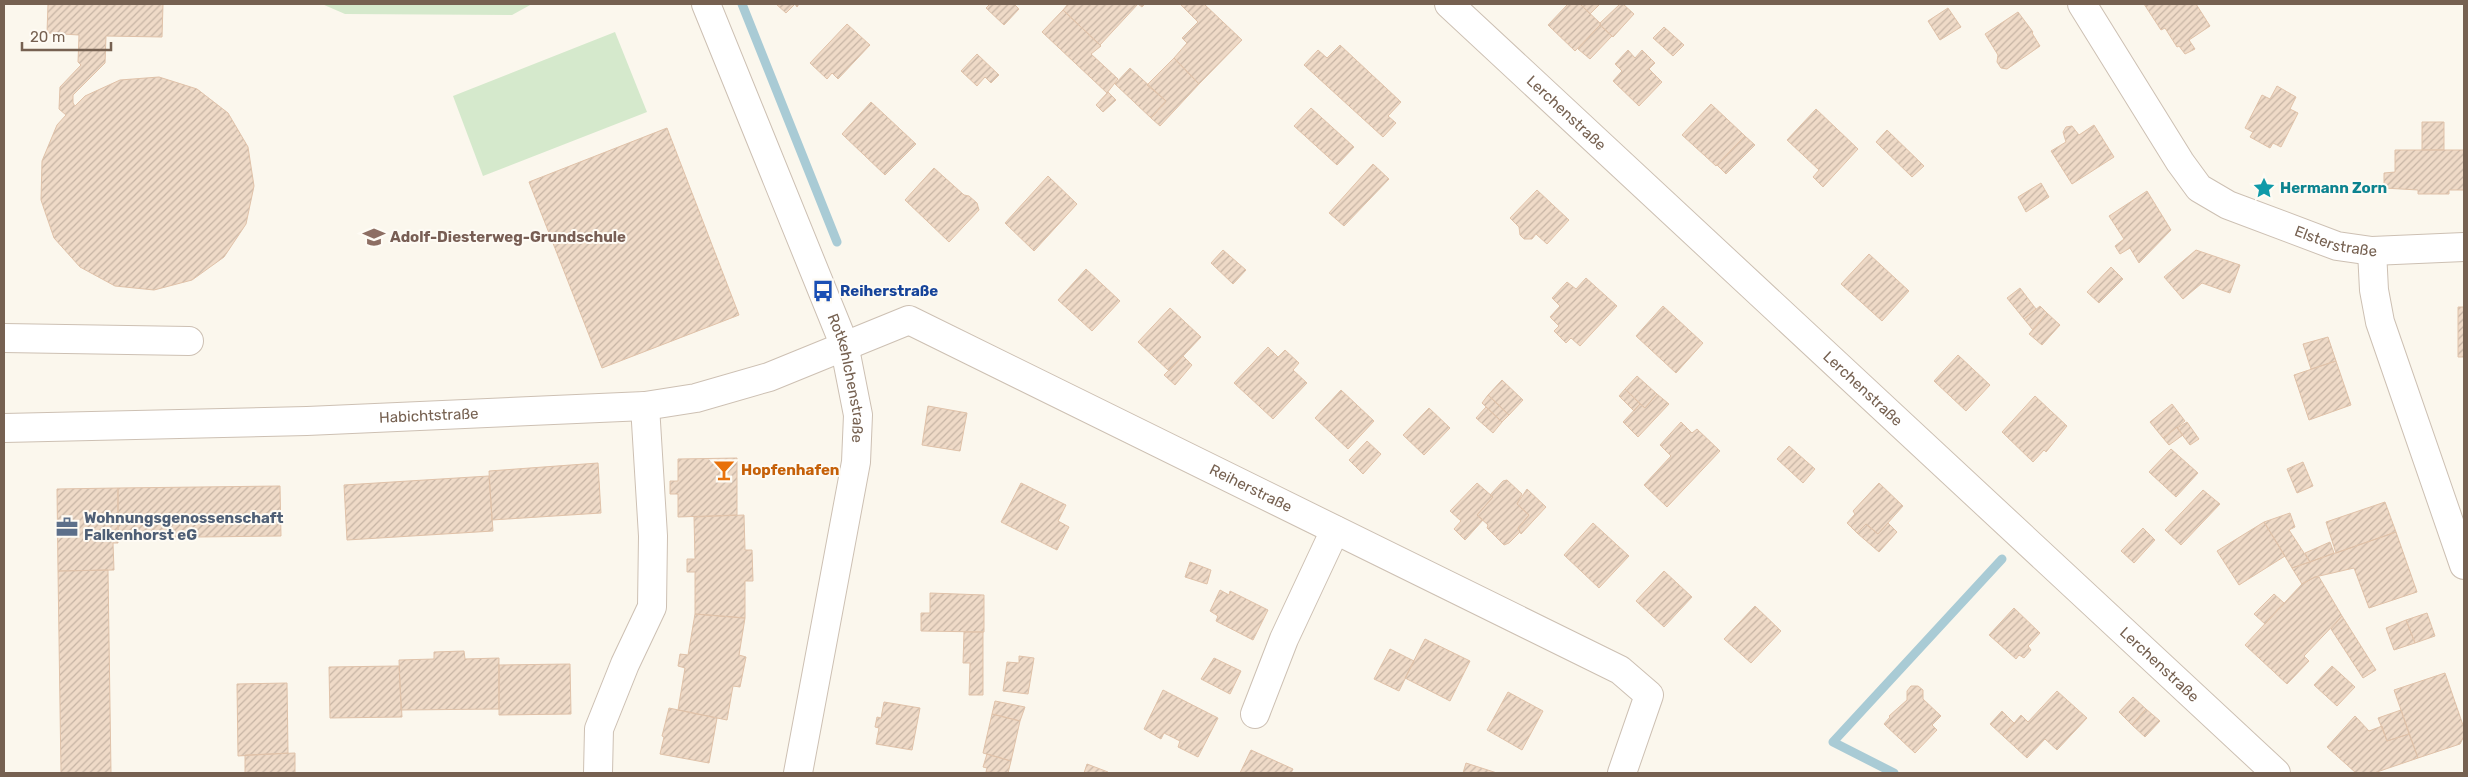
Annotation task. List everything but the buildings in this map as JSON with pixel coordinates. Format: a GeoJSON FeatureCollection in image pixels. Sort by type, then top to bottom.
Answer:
{"type":"FeatureCollection","features":[{"type":"Feature","properties":{"kind":"street","name":"Rotkehlchenstraße"},"geometry":{"type":"LineString","coordinates":[[706,4],[844,344],[858,415],[856,462],[798,773]]}},
{"type":"Feature","properties":{"kind":"street","name":"Lerchenstraße"},"geometry":{"type":"LineString","coordinates":[[1449,4],[2276,773]]}},
{"type":"Feature","properties":{"kind":"street","name":"Elsterstraße"},"geometry":{"type":"LineString","coordinates":[[2082,4],[2180,162],[2199,188],[2228,205],[2337,246],[2372,251],[2374,290],[2380,322],[2464,565]]}},
{"type":"Feature","properties":{"kind":"street"},"geometry":{"type":"LineString","coordinates":[[2372,251],[2464,247]]}},
{"type":"Feature","properties":{"kind":"street","name":"Reiherstraße"},"geometry":{"type":"LineString","coordinates":[[844,344],[909,320],[1620,670],[1649,695],[1622,773]]}},
{"type":"Feature","properties":{"kind":"street"},"geometry":{"type":"LineString","coordinates":[[4,338],[189,341]]}},
{"type":"Feature","properties":{"kind":"street","name":"Habichtstraße"},"geometry":{"type":"LineString","coordinates":[[4,428],[307,421],[645,406],[696,398],[769,376],[844,344]]}},
{"type":"Feature","properties":{"kind":"street"},"geometry":{"type":"LineString","coordinates":[[598,773],[599,729],[625,664],[652,607],[653,536],[645,406]]}},
{"type":"Feature","properties":{"kind":"street"},"geometry":{"type":"LineString","coordinates":[[1247,709],[1284,639],[1327,526]]}},
{"type":"Feature","properties":{"kind":"green space"},"geometry":{"type":"Polygon","coordinates":[[[322,4],[532,4],[512,15],[345,14],[322,4]]]}},
{"type":"Feature","properties":{"kind":"green space"},"geometry":{"type":"Polygon","coordinates":[[[615,32],[647,112],[483,176],[453,96],[615,32]]]}},
{"type":"Feature","properties":{"kind":"waterway"},"geometry":{"type":"LineString","coordinates":[[742,4],[837,242]]}},
{"type":"Feature","properties":{"kind":"waterway"},"geometry":{"type":"LineString","coordinates":[[1894,773],[1833,742],[2002,559]]}},
{"type":"Feature","properties":{"kind":"place","name":"Hermann Zorn"},"geometry":{"type":"Point","coordinates":[2264,188]}},
{"type":"Feature","properties":{"kind":"place","name":"Adolf-Diesterweg-Grundschule"},"geometry":{"type":"Point","coordinates":[374,237]}},
{"type":"Feature","properties":{"kind":"place","name":"Reiherstraße"},"geometry":{"type":"Point","coordinates":[823,291]}},
{"type":"Feature","properties":{"kind":"place","name":"Hopfenhafen"},"geometry":{"type":"Point","coordinates":[724,470]}},
{"type":"Feature","properties":{"kind":"place","name":"Wohnungsgenossenschaft Falkenhorst eG"},"geometry":{"type":"Point","coordinates":[67,527]}}]}
